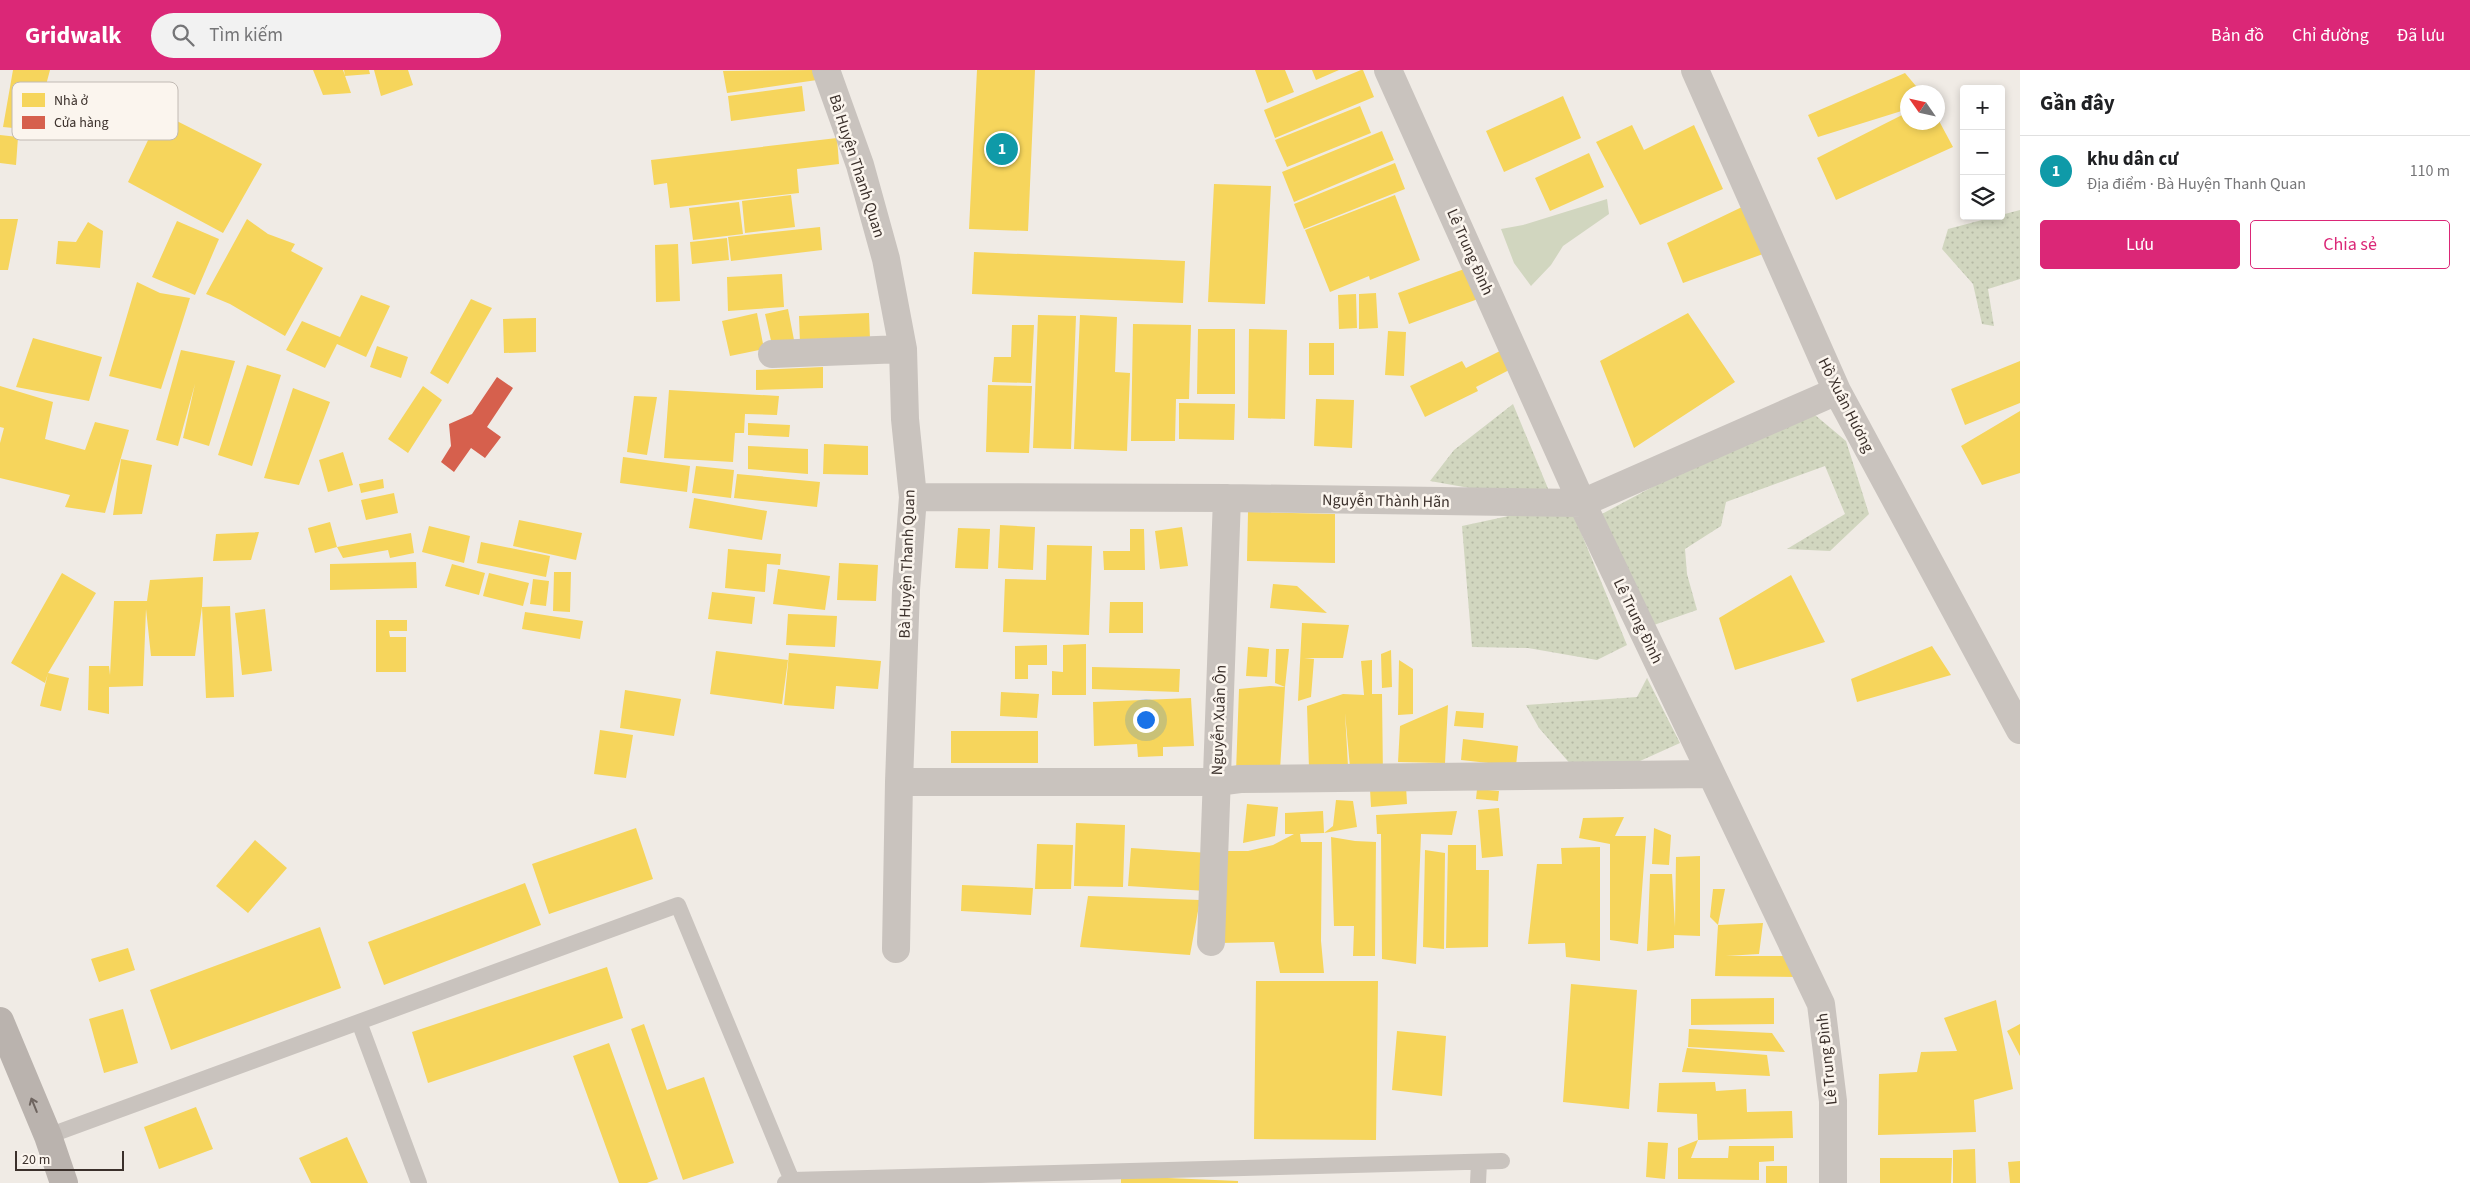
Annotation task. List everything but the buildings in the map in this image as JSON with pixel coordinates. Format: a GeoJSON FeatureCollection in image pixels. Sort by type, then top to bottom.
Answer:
{"type":"FeatureCollection","features":[{"type":"Feature","properties":{"kind":"main road"},"geometry":{"type":"LineString","coordinates":[[0,1021],[48,1136],[64,1183]]}},
{"type":"Feature","properties":{"kind":"street","name":"Bà Huyện Thanh Quan"},"geometry":{"type":"LineString","coordinates":[[826,70],[860,164],[886,259],[903,349],[904,418],[912,497],[898,782],[896,949]]}},
{"type":"Feature","properties":{"kind":"street","name":"Lê Trung Đình"},"geometry":{"type":"LineString","coordinates":[[1388,70],[1582,503],[1821,1004],[1833,1101],[1833,1183]]}},
{"type":"Feature","properties":{"kind":"street","name":"Hồ Xuân Hương"},"geometry":{"type":"LineString","coordinates":[[1695,70],[1837,391],[2020,730]]}},
{"type":"Feature","properties":{"kind":"street"},"geometry":{"type":"LineString","coordinates":[[772,354],[903,349]]}},
{"type":"Feature","properties":{"kind":"street","name":"Nguyễn Thành Hãn"},"geometry":{"type":"LineString","coordinates":[[912,497],[1227,498],[1582,503],[1837,391]]}},
{"type":"Feature","properties":{"kind":"street","name":"Nguyễn Xuân Ôn"},"geometry":{"type":"LineString","coordinates":[[1211,942],[1227,498]]}},
{"type":"Feature","properties":{"kind":"street"},"geometry":{"type":"LineString","coordinates":[[898,782],[1217,782],[1240,779],[1711,774]]}},
{"type":"Feature","properties":{"kind":"lane"},"geometry":{"type":"LineString","coordinates":[[48,1136],[678,905],[790,1182],[1502,1161]]}},
{"type":"Feature","properties":{"kind":"lane"},"geometry":{"type":"LineString","coordinates":[[359,1022],[419,1183]]}},
{"type":"Feature","properties":{"kind":"lane"},"geometry":{"type":"LineString","coordinates":[[1478,1183],[1479,1162]]}},
{"type":"Feature","properties":{"kind":"green space"},"geometry":{"type":"Polygon","coordinates":[[[1607,199],[1609,214],[1563,246],[1551,265],[1531,286],[1514,263],[1501,229],[1523,225],[1607,199]]]}},
{"type":"Feature","properties":{"kind":"green space"},"geometry":{"type":"Polygon","coordinates":[[[2020,210],[2020,279],[1988,289],[1994,326],[1982,324],[1973,284],[1942,249],[1948,229],[1982,220],[2005,220],[2005,214],[2020,210]]]}},
{"type":"Feature","properties":{"kind":"green space"},"geometry":{"type":"Polygon","coordinates":[[[1513,404],[1554,503],[1430,481],[1454,450],[1513,404]]]}},
{"type":"Feature","properties":{"kind":"green space"},"geometry":{"type":"Polygon","coordinates":[[[1815,415],[1846,441],[1869,514],[1830,551],[1787,549],[1845,514],[1825,466],[1726,502],[1721,526],[1685,549],[1687,574],[1697,610],[1651,626],[1600,515],[1716,453],[1815,415]]]}},
{"type":"Feature","properties":{"kind":"green space"},"geometry":{"type":"Polygon","coordinates":[[[1569,503],[1627,645],[1597,660],[1528,648],[1472,647],[1462,526],[1569,503]]]}},
{"type":"Feature","properties":{"kind":"green space"},"geometry":{"type":"Polygon","coordinates":[[[1647,678],[1680,743],[1640,761],[1580,775],[1539,728],[1526,705],[1637,697],[1647,678]]]}},
{"type":"Feature","properties":{"kind":"place","name":"khu dân cư"},"geometry":{"type":"Point","coordinates":[1002,149]}}]}
